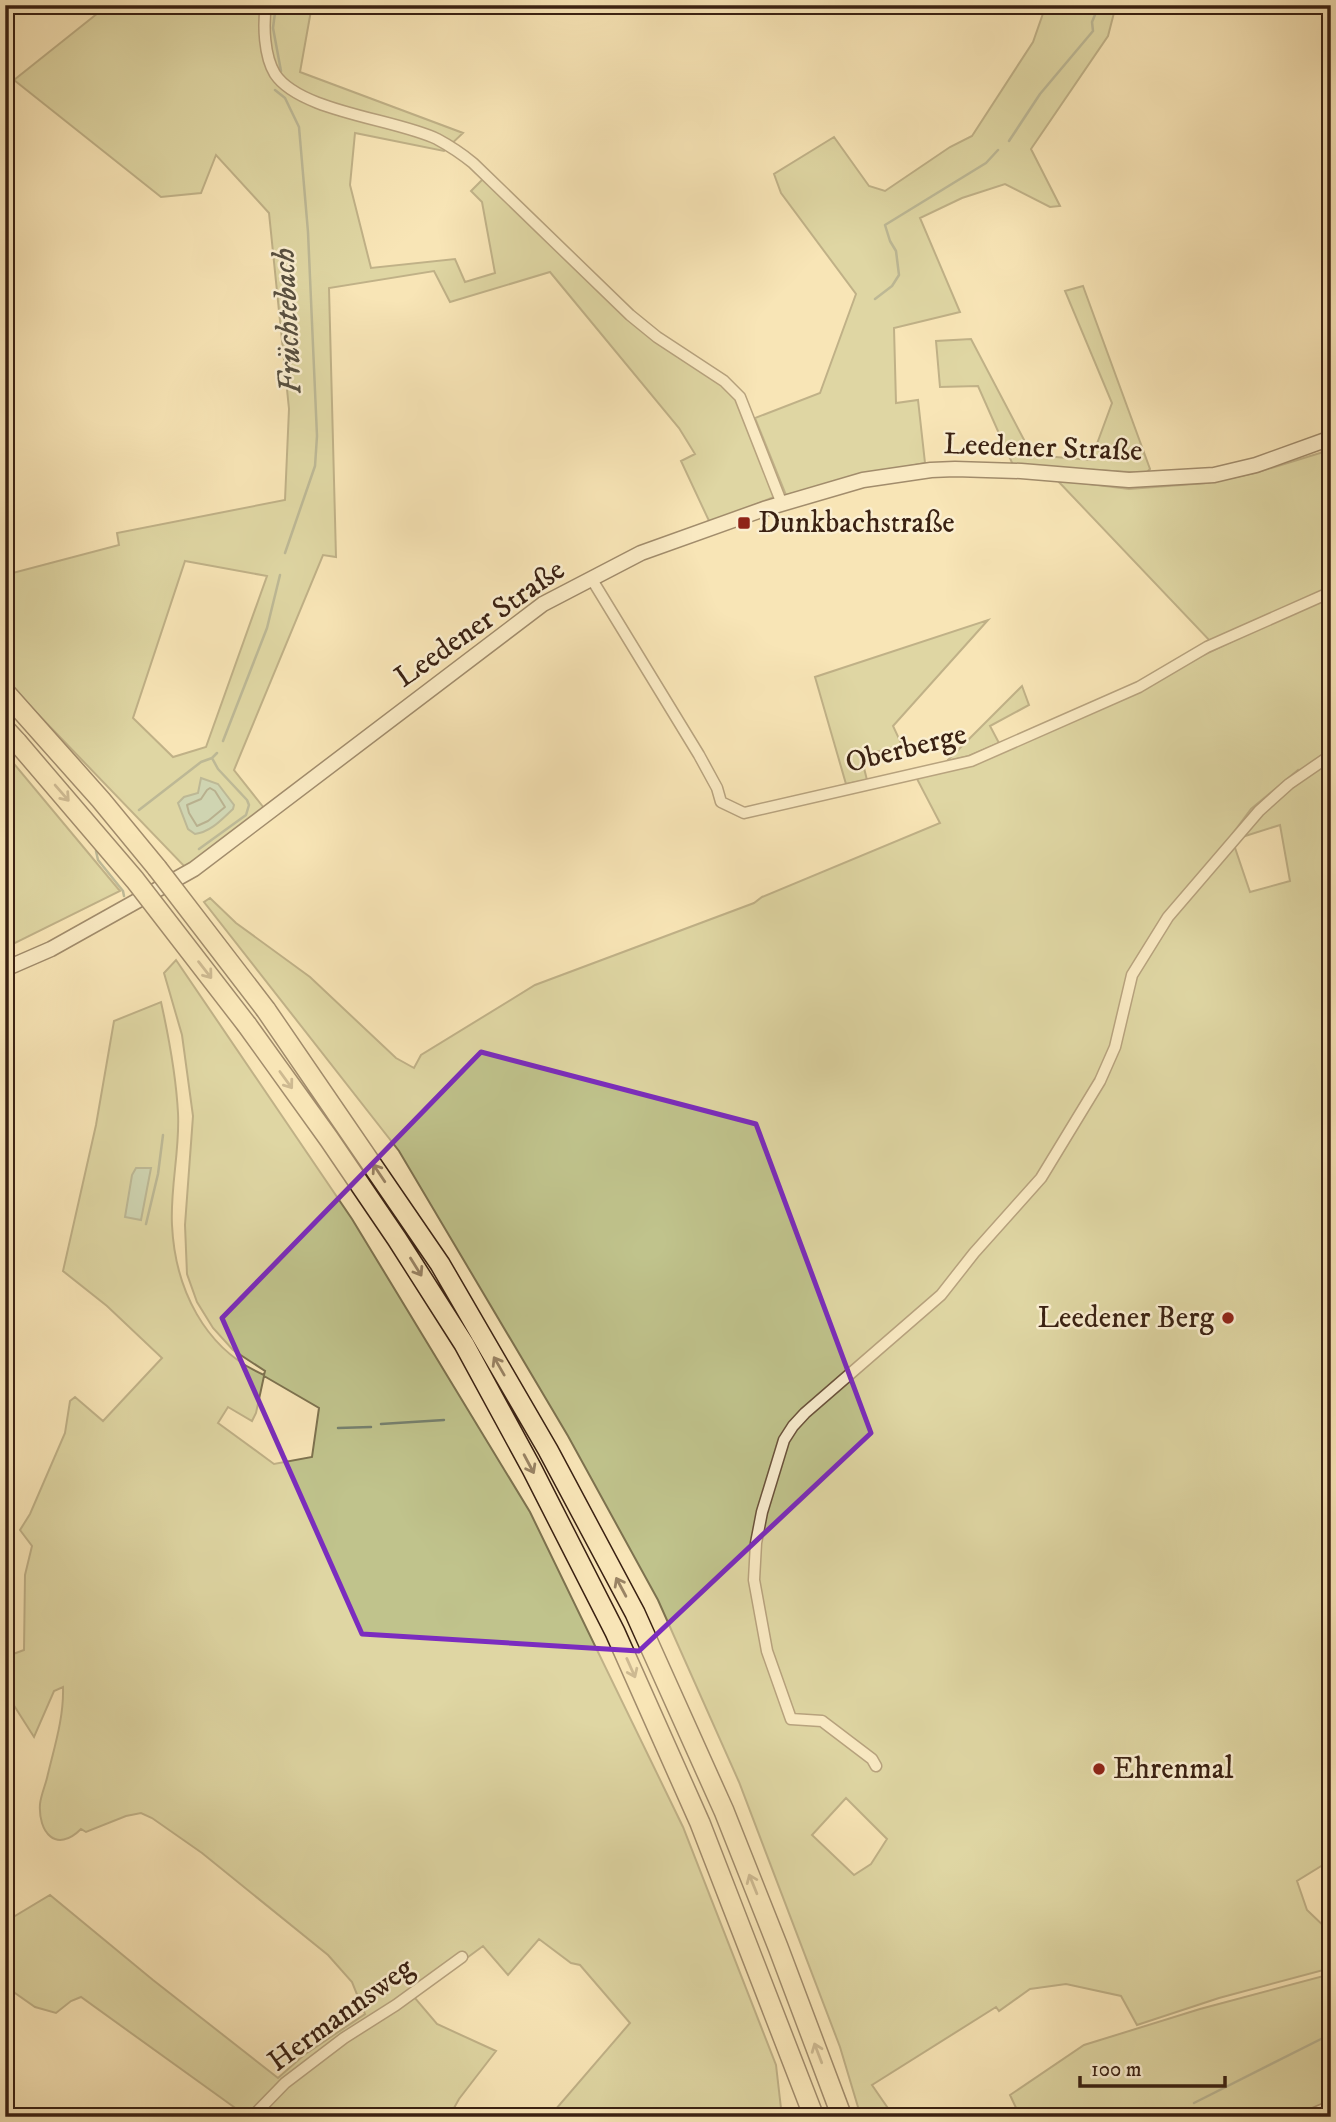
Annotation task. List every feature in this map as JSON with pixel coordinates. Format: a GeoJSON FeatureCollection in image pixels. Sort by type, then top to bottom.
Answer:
{"type":"FeatureCollection","features":[{"type":"Feature","properties":{"kind":"highway"},"geometry":{"type":"LineString","coordinates":[[5,692],[157,868],[266,1010],[440,1264],[548,1450],[635,1613],[724,1811],[842,2117]]}},
{"type":"Feature","properties":{"kind":"highway"},"geometry":{"type":"LineString","coordinates":[[11,735],[135,880],[247,1025],[329,1139],[464,1344],[532,1469],[615,1632],[700,1823],[814,2117]]}},
{"type":"Feature","properties":{"kind":"street"},"geometry":{"type":"LineString","coordinates":[[266,5],[268,53],[274,72],[285,86],[332,108],[436,139],[462,154],[631,316],[656,337],[724,381],[740,397],[782,504]]}},
{"type":"Feature","properties":{"kind":"street","name":"Leedener Straße"},"geometry":{"type":"LineString","coordinates":[[5,969],[51,949],[194,869],[543,604],[641,553],[782,504],[863,480],[931,470],[1021,471],[1129,480],[1214,475],[1256,465],[1331,438]]}},
{"type":"Feature","properties":{"kind":"street","name":"Oberberge"},"geometry":{"type":"LineString","coordinates":[[591,578],[699,755],[717,788],[721,802],[744,813],[971,761],[1139,687],[1207,647],[1331,592]]}},
{"type":"Feature","properties":{"kind":"street"},"geometry":{"type":"LineString","coordinates":[[876,1766],[872,1759],[822,1721],[791,1719],[767,1651],[754,1580],[756,1543],[762,1512],[784,1440],[805,1413],[941,1295],[974,1253],[1041,1178],[1100,1081],[1115,1047],[1132,975],[1168,917],[1259,811],[1289,783],[1331,755]]}},
{"type":"Feature","properties":{"kind":"street","name":"Hermannsweg"},"geometry":{"type":"LineString","coordinates":[[252,2117],[285,2083],[344,2038],[396,2005],[462,1957]]}},
{"type":"Feature","properties":{"kind":"street"},"geometry":{"type":"LineString","coordinates":[[1305,2117],[1331,2106]]}},
{"type":"Feature","properties":{"kind":"highlighted area"},"geometry":{"type":"Polygon","coordinates":[[[481,1052],[756,1124],[871,1433],[639,1651],[362,1634],[222,1318],[481,1052]]]}},
{"type":"Feature","properties":{"kind":"green space"},"geometry":{"type":"Polygon","coordinates":[[[108,5],[312,5],[300,72],[463,133],[444,151],[355,133],[350,185],[371,268],[455,259],[465,282],[495,273],[482,202],[471,191],[483,179],[626,317],[660,345],[723,386],[736,399],[774,497],[710,523],[681,461],[695,454],[679,428],[550,272],[450,302],[434,271],[329,288],[336,557],[323,555],[234,770],[264,808],[185,867],[5,680],[5,575],[119,545],[117,533],[285,500],[289,409],[269,213],[216,155],[201,193],[161,197],[14,80],[108,5]],[[185,561],[133,718],[173,757],[206,747],[267,576],[185,561]]]}},
{"type":"Feature","properties":{"kind":"green space"},"geometry":{"type":"Polygon","coordinates":[[[1046,5],[1116,5],[1108,36],[1031,149],[1060,206],[1050,207],[1005,184],[962,198],[920,218],[960,312],[894,328],[896,403],[918,400],[925,463],[786,495],[755,418],[820,393],[856,294],[781,193],[774,174],[834,137],[869,186],[885,191],[950,147],[972,136],[1033,42],[1046,5]]]}},
{"type":"Feature","properties":{"kind":"green space"},"geometry":{"type":"Polygon","coordinates":[[[1083,286],[1150,469],[1146,473],[1013,465],[978,386],[940,387],[936,341],[971,339],[1032,455],[1091,460],[1112,403],[1065,291],[1083,286]]]}},
{"type":"Feature","properties":{"kind":"green space"},"geometry":{"type":"Polygon","coordinates":[[[1331,448],[1331,1629],[1327,1633],[1331,1640],[1331,1860],[1297,1881],[1307,1910],[1331,1933],[1331,1968],[1219,1998],[1137,2025],[1121,1996],[1066,1984],[1030,1989],[999,2011],[996,2007],[872,2085],[894,2117],[861,2117],[840,2047],[739,1782],[658,1600],[568,1436],[399,1151],[204,902],[210,898],[236,923],[310,977],[396,1058],[414,1068],[421,1055],[535,985],[754,903],[762,897],[940,823],[916,777],[983,761],[1241,637],[1211,642],[1057,480],[1129,489],[1207,483],[1255,473],[1331,448]],[[1298,770],[1251,809],[1231,836],[1250,892],[1290,881],[1280,825],[1242,837],[1258,816],[1302,776],[1298,770]],[[846,1798],[812,1835],[854,1875],[871,1864],[887,1839],[846,1798]]]}},
{"type":"Feature","properties":{"kind":"green space"},"geometry":{"type":"Polygon","coordinates":[[[988,620],[893,726],[902,745],[861,756],[867,780],[846,784],[815,677],[988,620]]]}},
{"type":"Feature","properties":{"kind":"green space"},"geometry":{"type":"Polygon","coordinates":[[[1022,686],[1029,705],[990,726],[999,743],[969,756],[947,761],[1022,686]]]}},
{"type":"Feature","properties":{"kind":"green space"},"geometry":{"type":"Polygon","coordinates":[[[5,753],[120,891],[5,948],[5,753]]]}},
{"type":"Feature","properties":{"kind":"green space"},"geometry":{"type":"Polygon","coordinates":[[[176,960],[352,1219],[530,1512],[683,1827],[776,2065],[782,2117],[549,2117],[630,2023],[580,1965],[571,1963],[539,1939],[508,1975],[483,1946],[414,1997],[437,2024],[496,2051],[459,2099],[449,2117],[244,2117],[245,2115],[81,1997],[56,2013],[35,2007],[5,1986],[5,1922],[50,1895],[278,2078],[304,2055],[365,2014],[352,1982],[328,1955],[202,1853],[152,1818],[141,1813],[86,1832],[81,1829],[64,1840],[50,1836],[42,1823],[40,1804],[58,1733],[63,1687],[54,1691],[34,1737],[13,1704],[5,1711],[5,1657],[24,1650],[25,1575],[32,1546],[20,1530],[30,1514],[65,1433],[70,1401],[75,1397],[103,1421],[162,1358],[107,1306],[63,1271],[96,1125],[114,1021],[161,1002],[172,1057],[178,1113],[172,1225],[179,1271],[197,1314],[209,1333],[243,1364],[264,1375],[265,1371],[233,1350],[213,1328],[197,1302],[187,1274],[185,1225],[193,1116],[182,1035],[164,973],[176,960]],[[264,1376],[252,1421],[228,1407],[218,1423],[274,1464],[312,1457],[319,1408],[264,1376]]]}},
{"type":"Feature","properties":{"kind":"green space"},"geometry":{"type":"Polygon","coordinates":[[[1331,1974],[1331,2104],[1299,2117],[1182,2117],[1180,2114],[1175,2117],[1022,2117],[1010,2095],[1084,2045],[1200,2009],[1331,1974]]]}},
{"type":"Feature","properties":{"kind":"water"},"geometry":{"type":"Polygon","coordinates":[[[201,778],[218,784],[234,805],[216,824],[195,834],[188,829],[178,803],[184,797],[198,793],[201,778]]]}},
{"type":"Feature","properties":{"kind":"water"},"geometry":{"type":"Polygon","coordinates":[[[136,1168],[151,1168],[141,1220],[125,1217],[132,1175],[136,1168]]]}},
{"type":"Feature","properties":{"kind":"waterway","name":"Früchtebach"},"geometry":{"type":"LineString","coordinates":[[276,5],[273,28],[281,71]]}},
{"type":"Feature","properties":{"kind":"waterway"},"geometry":{"type":"LineString","coordinates":[[1009,141],[1040,94],[1093,31],[1092,22],[1099,5]]}},
{"type":"Feature","properties":{"kind":"waterway","name":"Früchtebach"},"geometry":{"type":"LineString","coordinates":[[275,90],[285,98],[299,127],[308,232],[317,436],[315,466],[285,553]]}},
{"type":"Feature","properties":{"kind":"waterway"},"geometry":{"type":"LineString","coordinates":[[875,299],[892,286],[899,275],[896,251],[885,225],[986,163],[998,150]]}},
{"type":"Feature","properties":{"kind":"waterway","name":"Früchtebach"},"geometry":{"type":"LineString","coordinates":[[223,741],[267,628],[280,575]]}},
{"type":"Feature","properties":{"kind":"waterway","name":"Früchtebach"},"geometry":{"type":"LineString","coordinates":[[139,810],[201,762],[217,753]]}},
{"type":"Feature","properties":{"kind":"waterway"},"geometry":{"type":"LineString","coordinates":[[199,849],[246,815],[249,805],[212,758]]}},
{"type":"Feature","properties":{"kind":"waterway","name":"Früchtebach"},"geometry":{"type":"LineString","coordinates":[[96,851],[98,860],[123,891],[124,896]]}},
{"type":"Feature","properties":{"kind":"waterway"},"geometry":{"type":"LineString","coordinates":[[146,1224],[158,1174],[163,1135]]}},
{"type":"Feature","properties":{"kind":"waterway"},"geometry":{"type":"LineString","coordinates":[[381,1424],[444,1420]]}},
{"type":"Feature","properties":{"kind":"waterway"},"geometry":{"type":"LineString","coordinates":[[338,1428],[371,1427]]}},
{"type":"Feature","properties":{"kind":"waterway"},"geometry":{"type":"LineString","coordinates":[[1194,2103],[1331,2034]]}},
{"type":"Feature","properties":{"kind":"place","name":"Dunkbachstraße"},"geometry":{"type":"Point","coordinates":[744,523]}},
{"type":"Feature","properties":{"kind":"place","name":"Leedener Berg"},"geometry":{"type":"Point","coordinates":[1228,1318]}},
{"type":"Feature","properties":{"kind":"place","name":"Ehrenmal"},"geometry":{"type":"Point","coordinates":[1099,1769]}}]}
